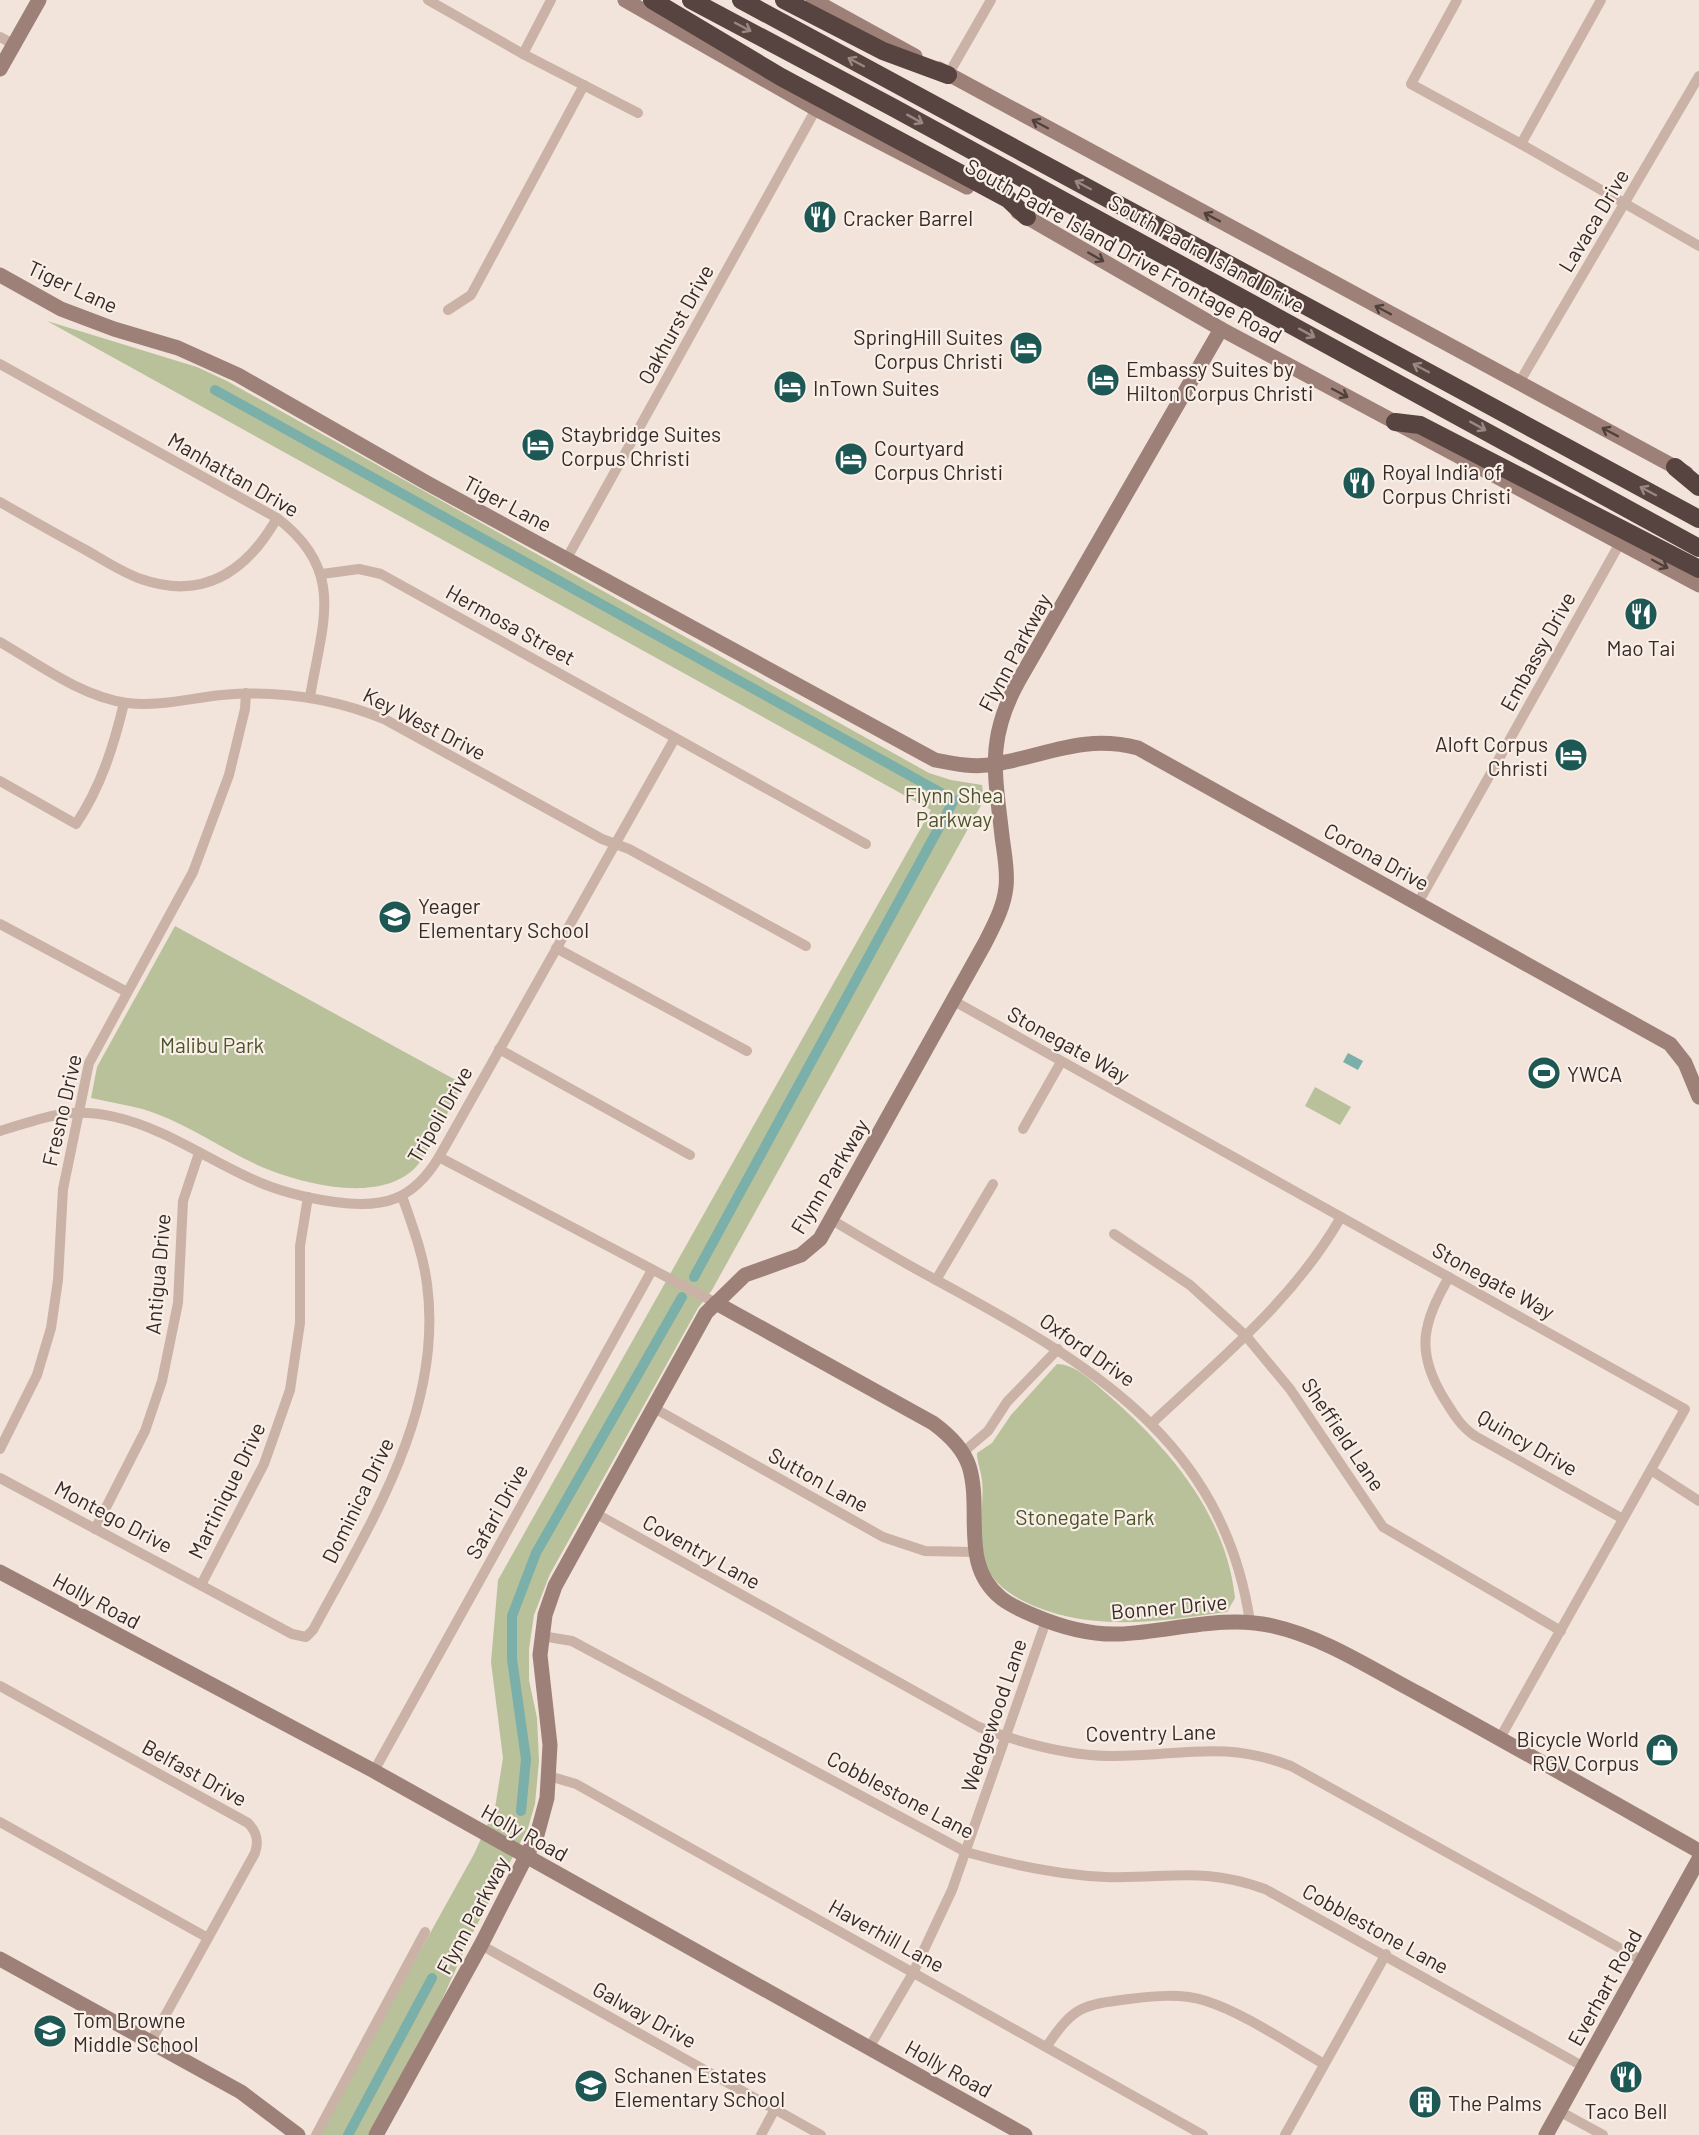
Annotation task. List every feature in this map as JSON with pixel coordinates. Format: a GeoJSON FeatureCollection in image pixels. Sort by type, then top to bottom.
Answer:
{"type":"FeatureCollection","features":[{"type":"Feature","properties":{"kind":"highway"},"geometry":{"type":"LineString","coordinates":[[652,0],[781,77],[1008,199],[1027,217]]}},
{"type":"Feature","properties":{"kind":"highway","name":"South Padre Island Drive"},"geometry":{"type":"LineString","coordinates":[[691,0],[915,119],[1699,548]]}},
{"type":"Feature","properties":{"kind":"highway","name":"South Padre Island Drive"},"geometry":{"type":"LineString","coordinates":[[741,0],[1699,519]]}},
{"type":"Feature","properties":{"kind":"highway"},"geometry":{"type":"LineString","coordinates":[[784,0],[883,51],[948,75]]}},
{"type":"Feature","properties":{"kind":"highway"},"geometry":{"type":"LineString","coordinates":[[1395,422],[1420,425],[1699,569]]}},
{"type":"Feature","properties":{"kind":"highway"},"geometry":{"type":"LineString","coordinates":[[1675,467],[1699,487]]}},
{"type":"Feature","properties":{"kind":"street"},"geometry":{"type":"LineString","coordinates":[[0,69],[7,40],[39,0]]}},
{"type":"Feature","properties":{"kind":"street"},"geometry":{"type":"LineString","coordinates":[[428,0],[523,54],[638,113]]}},
{"type":"Feature","properties":{"kind":"street"},"geometry":{"type":"LineString","coordinates":[[523,54],[551,0]]}},
{"type":"Feature","properties":{"kind":"street","name":"South Padre Island Drive Frontage Road"},"geometry":{"type":"LineString","coordinates":[[625,0],[816,109],[1027,217],[1221,329],[1699,585]]}},
{"type":"Feature","properties":{"kind":"street"},"geometry":{"type":"LineString","coordinates":[[813,0],[1699,480]]}},
{"type":"Feature","properties":{"kind":"street"},"geometry":{"type":"LineString","coordinates":[[948,75],[991,0]]}},
{"type":"Feature","properties":{"kind":"street"},"geometry":{"type":"LineString","coordinates":[[1458,0],[1411,84],[1627,203],[1699,246]]}},
{"type":"Feature","properties":{"kind":"street"},"geometry":{"type":"LineString","coordinates":[[1521,144],[1601,0]]}},
{"type":"Feature","properties":{"kind":"street","name":"Lavaca Drive"},"geometry":{"type":"LineString","coordinates":[[1519,383],[1627,203],[1699,76]]}},
{"type":"Feature","properties":{"kind":"street"},"geometry":{"type":"LineString","coordinates":[[448,310],[471,295],[584,85]]}},
{"type":"Feature","properties":{"kind":"street","name":"Oakhurst Drive"},"geometry":{"type":"LineString","coordinates":[[567,558],[816,109]]}},
{"type":"Feature","properties":{"kind":"street","name":"Tiger Lane"},"geometry":{"type":"LineString","coordinates":[[0,275],[61,309],[114,329],[178,348],[238,375],[427,483],[567,558],[777,677],[935,760],[964,766],[994,765]]}},
{"type":"Feature","properties":{"kind":"street","name":"Flynn Parkway"},"geometry":{"type":"LineString","coordinates":[[376,2135],[481,1945],[526,1857],[542,1818],[549,1776],[550,1745],[539,1670],[545,1615],[555,1586],[706,1313],[745,1275],[810,1250],[832,1220],[954,1001],[1000,914],[1006,888],[994,765],[996,738],[1009,698],[1221,329]]}},
{"type":"Feature","properties":{"kind":"street","name":"Manhattan Drive"},"geometry":{"type":"LineString","coordinates":[[0,364],[277,518],[297,533],[309,546],[322,574],[324,605],[310,697]]}},
{"type":"Feature","properties":{"kind":"street"},"geometry":{"type":"LineString","coordinates":[[0,502],[139,579],[179,586],[200,584],[238,568],[259,548],[277,518]]}},
{"type":"Feature","properties":{"kind":"street","name":"Embassy Drive"},"geometry":{"type":"LineString","coordinates":[[1418,903],[1620,543]]}},
{"type":"Feature","properties":{"kind":"street","name":"Hermosa Street"},"geometry":{"type":"LineString","coordinates":[[322,574],[359,568],[381,574],[867,844]]}},
{"type":"Feature","properties":{"kind":"street","name":"Key West Drive"},"geometry":{"type":"LineString","coordinates":[[0,642],[75,684],[124,703],[168,704],[246,693],[310,697],[349,705],[386,720],[806,946]]}},
{"type":"Feature","properties":{"kind":"street","name":"Fresno Drive"},"geometry":{"type":"LineString","coordinates":[[0,1449],[37,1375],[51,1328],[58,1281],[63,1189],[88,1063],[193,872],[229,775],[245,709],[246,693]]}},
{"type":"Feature","properties":{"kind":"street"},"geometry":{"type":"LineString","coordinates":[[0,781],[76,824],[86,809],[104,768],[124,703]]}},
{"type":"Feature","properties":{"kind":"street","name":"Tripoli Drive"},"geometry":{"type":"LineString","coordinates":[[0,1131],[58,1113],[78,1111],[134,1122],[253,1180],[308,1197],[371,1204],[402,1196],[428,1176],[675,738]]}},
{"type":"Feature","properties":{"kind":"street","name":"Corona Drive"},"geometry":{"type":"LineString","coordinates":[[994,765],[1086,743],[1112,742],[1138,748],[1670,1044],[1685,1063],[1699,1097]]}},
{"type":"Feature","properties":{"kind":"street"},"geometry":{"type":"LineString","coordinates":[[0,924],[127,992]]}},
{"type":"Feature","properties":{"kind":"street"},"geometry":{"type":"LineString","coordinates":[[556,948],[747,1051]]}},
{"type":"Feature","properties":{"kind":"street","name":"Stonegate Way"},"geometry":{"type":"LineString","coordinates":[[954,1001],[1685,1409],[1500,1738]]}},
{"type":"Feature","properties":{"kind":"street"},"geometry":{"type":"LineString","coordinates":[[499,1049],[690,1155]]}},
{"type":"Feature","properties":{"kind":"street"},"geometry":{"type":"LineString","coordinates":[[1023,1129],[1061,1062]]}},
{"type":"Feature","properties":{"kind":"street","name":"Antigua Drive"},"geometry":{"type":"LineString","coordinates":[[95,1528],[145,1431],[162,1382],[177,1303],[183,1201],[199,1153]]}},
{"type":"Feature","properties":{"kind":"street"},"geometry":{"type":"LineString","coordinates":[[439,1157],[716,1303]]}},
{"type":"Feature","properties":{"kind":"street"},"geometry":{"type":"LineString","coordinates":[[936,1280],[993,1184]]}},
{"type":"Feature","properties":{"kind":"street","name":"Dominica Drive"},"geometry":{"type":"LineString","coordinates":[[306,1637],[314,1629],[389,1487],[403,1454],[420,1397],[428,1338],[428,1286],[419,1244],[402,1196]]}},
{"type":"Feature","properties":{"kind":"street","name":"Martinique Drive"},"geometry":{"type":"LineString","coordinates":[[201,1585],[264,1464],[290,1390],[300,1323],[300,1246],[308,1197]]}},
{"type":"Feature","properties":{"kind":"street"},"geometry":{"type":"LineString","coordinates":[[1152,1423],[1277,1306],[1320,1254],[1341,1217]]}},
{"type":"Feature","properties":{"kind":"street","name":"Oxford Drive"},"geometry":{"type":"LineString","coordinates":[[832,1220],[1058,1349],[1099,1377],[1152,1423],[1206,1494],[1241,1574],[1250,1622]]}},
{"type":"Feature","properties":{"kind":"street","name":"Sheffield Lane"},"geometry":{"type":"LineString","coordinates":[[1113,1234],[1190,1285],[1246,1336],[1290,1389],[1383,1527],[1561,1631]]}},
{"type":"Feature","properties":{"kind":"street","name":"Safari Drive"},"geometry":{"type":"LineString","coordinates":[[374,1771],[651,1270]]}},
{"type":"Feature","properties":{"kind":"street","name":"Quincy Drive"},"geometry":{"type":"LineString","coordinates":[[1449,1277],[1427,1319],[1424,1337],[1426,1360],[1433,1380],[1457,1420],[1475,1436],[1623,1519]]}},
{"type":"Feature","properties":{"kind":"street","name":"Bonner Drive"},"geometry":{"type":"LineString","coordinates":[[716,1303],[933,1423],[947,1433],[969,1466],[973,1486],[975,1552],[979,1569],[988,1585],[1001,1598],[1046,1621],[1090,1632],[1118,1634],[1250,1622],[1272,1625],[1318,1640],[1500,1738],[1699,1851]]}},
{"type":"Feature","properties":{"kind":"street"},"geometry":{"type":"LineString","coordinates":[[962,1453],[988,1431],[1007,1402],[1058,1349]]}},
{"type":"Feature","properties":{"kind":"street","name":"Sutton Lane"},"geometry":{"type":"LineString","coordinates":[[654,1408],[883,1537],[925,1551],[975,1552]]}},
{"type":"Feature","properties":{"kind":"street"},"geometry":{"type":"LineString","coordinates":[[1651,1470],[1699,1501]]}},
{"type":"Feature","properties":{"kind":"street","name":"Montego Drive"},"geometry":{"type":"LineString","coordinates":[[0,1478],[292,1634],[306,1637]]}},
{"type":"Feature","properties":{"kind":"street","name":"Coventry Lane"},"geometry":{"type":"LineString","coordinates":[[595,1514],[942,1707],[1006,1737],[1042,1748],[1090,1754],[1143,1755],[1210,1750],[1233,1751],[1270,1758],[1291,1766],[1642,1961]]}},
{"type":"Feature","properties":{"kind":"street","name":"Holly Road"},"geometry":{"type":"LineString","coordinates":[[0,1572],[374,1771],[1025,2135]]}},
{"type":"Feature","properties":{"kind":"street","name":"Wedgewood Lane"},"geometry":{"type":"LineString","coordinates":[[869,2048],[913,1972],[940,1919],[966,1852],[1046,1621]]}},
{"type":"Feature","properties":{"kind":"street","name":"Cobblestone Lane"},"geometry":{"type":"LineString","coordinates":[[542,1635],[573,1641],[966,1852],[1020,1866],[1077,1875],[1108,1877],[1203,1874],[1245,1882],[1284,1899],[1386,1954],[1584,2067]]}},
{"type":"Feature","properties":{"kind":"street","name":"Belfast Drive"},"geometry":{"type":"LineString","coordinates":[[0,1686],[254,1829],[257,1838],[255,1853],[150,2043]]}},
{"type":"Feature","properties":{"kind":"street","name":"Haverhill Lane"},"geometry":{"type":"LineString","coordinates":[[549,1776],[576,1784],[1203,2135]]}},
{"type":"Feature","properties":{"kind":"street"},"geometry":{"type":"LineString","coordinates":[[0,1822],[208,1938]]}},
{"type":"Feature","properties":{"kind":"street","name":"Everhart Road"},"geometry":{"type":"LineString","coordinates":[[1546,2135],[1699,1858]]}},
{"type":"Feature","properties":{"kind":"street","name":"Flynn Parkway"},"geometry":{"type":"LineString","coordinates":[[316,2135],[424,1932]]}},
{"type":"Feature","properties":{"kind":"street","name":"Galway Drive"},"geometry":{"type":"LineString","coordinates":[[481,1945],[821,2135]]}},
{"type":"Feature","properties":{"kind":"street"},"geometry":{"type":"LineString","coordinates":[[1285,2135],[1386,1954]]}},
{"type":"Feature","properties":{"kind":"street"},"geometry":{"type":"LineString","coordinates":[[0,1959],[241,2092],[298,2135]]}},
{"type":"Feature","properties":{"kind":"street"},"geometry":{"type":"LineString","coordinates":[[1047,2046],[1064,2020],[1083,2007],[1168,1996],[1206,2001],[1224,2008],[1324,2064]]}},
{"type":"Feature","properties":{"kind":"street"},"geometry":{"type":"LineString","coordinates":[[761,2135],[775,2109]]}},
{"type":"Feature","properties":{"kind":"street"},"geometry":{"type":"LineString","coordinates":[[1560,2111],[1603,2135]]}},
{"type":"Feature","properties":{"kind":"green space","name":"Flynn Shea Parkway"},"geometry":{"type":"Polygon","coordinates":[[[47,321],[197,367],[227,381],[929,773],[951,780],[982,785],[984,800],[712,1290],[698,1308],[550,1574],[534,1615],[529,1649],[529,1680],[537,1718],[539,1761],[535,1804],[528,1828],[469,1940],[432,2022],[369,2135],[318,2135],[474,1854],[495,1808],[503,1758],[491,1662],[498,1580],[931,810],[47,321]]]}},
{"type":"Feature","properties":{"kind":"green space","name":"Malibu Park"},"geometry":{"type":"Polygon","coordinates":[[[175,926],[463,1084],[433,1141],[415,1168],[400,1179],[384,1185],[365,1188],[326,1186],[307,1182],[257,1165],[157,1114],[91,1098],[97,1067],[175,926]]]}},
{"type":"Feature","properties":{"kind":"green space"},"geometry":{"type":"Polygon","coordinates":[[[1315,1087],[1351,1107],[1340,1125],[1305,1106],[1315,1087]]]}},
{"type":"Feature","properties":{"kind":"green space","name":"Stonegate Park"},"geometry":{"type":"Polygon","coordinates":[[[1057,1364],[1077,1370],[1107,1394],[1151,1436],[1190,1484],[1220,1538],[1229,1567],[1235,1598],[1227,1612],[1154,1621],[1106,1622],[1082,1619],[1058,1614],[1027,1603],[1008,1592],[992,1576],[984,1560],[982,1549],[983,1491],[977,1453],[992,1443],[1011,1415],[1057,1364]]]}},
{"type":"Feature","properties":{"kind":"water"},"geometry":{"type":"Polygon","coordinates":[[[1348,1053],[1363,1061],[1358,1070],[1343,1062],[1348,1053]]]}},
{"type":"Feature","properties":{"kind":"waterway"},"geometry":{"type":"LineString","coordinates":[[215,390],[954,800],[694,1277]]}},
{"type":"Feature","properties":{"kind":"waterway"},"geometry":{"type":"LineString","coordinates":[[521,1811],[526,1759],[512,1659],[512,1616],[536,1553],[682,1297]]}},
{"type":"Feature","properties":{"kind":"waterway"},"geometry":{"type":"LineString","coordinates":[[348,2135],[432,1978]]}},
{"type":"Feature","properties":{"kind":"place","name":"Cracker Barrel"},"geometry":{"type":"Point","coordinates":[820,217]}},
{"type":"Feature","properties":{"kind":"place","name":"SpringHill Suites Corpus Christi"},"geometry":{"type":"Point","coordinates":[1026,348]}},
{"type":"Feature","properties":{"kind":"place","name":"Embassy Suites by Hilton Corpus Christi"},"geometry":{"type":"Point","coordinates":[1103,380]}},
{"type":"Feature","properties":{"kind":"place","name":"InTown Suites"},"geometry":{"type":"Point","coordinates":[790,387]}},
{"type":"Feature","properties":{"kind":"place","name":"Staybridge Suites Corpus Christi"},"geometry":{"type":"Point","coordinates":[538,445]}},
{"type":"Feature","properties":{"kind":"place","name":"Courtyard Corpus Christi"},"geometry":{"type":"Point","coordinates":[851,459]}},
{"type":"Feature","properties":{"kind":"place","name":"Royal India of Corpus Christi"},"geometry":{"type":"Point","coordinates":[1359,483]}},
{"type":"Feature","properties":{"kind":"place","name":"Mao Tai"},"geometry":{"type":"Point","coordinates":[1641,614]}},
{"type":"Feature","properties":{"kind":"place","name":"Aloft Corpus Christi"},"geometry":{"type":"Point","coordinates":[1571,755]}},
{"type":"Feature","properties":{"kind":"place","name":"Yeager Elementary School"},"geometry":{"type":"Point","coordinates":[395,917]}},
{"type":"Feature","properties":{"kind":"place","name":"YWCA"},"geometry":{"type":"Point","coordinates":[1544,1073]}},
{"type":"Feature","properties":{"kind":"place","name":"Bicycle World RGV Corpus"},"geometry":{"type":"Point","coordinates":[1662,1750]}},
{"type":"Feature","properties":{"kind":"place","name":"Tom Browne Middle School"},"geometry":{"type":"Point","coordinates":[50,2031]}},
{"type":"Feature","properties":{"kind":"place","name":"Taco Bell"},"geometry":{"type":"Point","coordinates":[1626,2077]}},
{"type":"Feature","properties":{"kind":"place","name":"Schanen Estates Elementary School"},"geometry":{"type":"Point","coordinates":[591,2086]}},
{"type":"Feature","properties":{"kind":"place","name":"The Palms"},"geometry":{"type":"Point","coordinates":[1425,2102]}}]}
